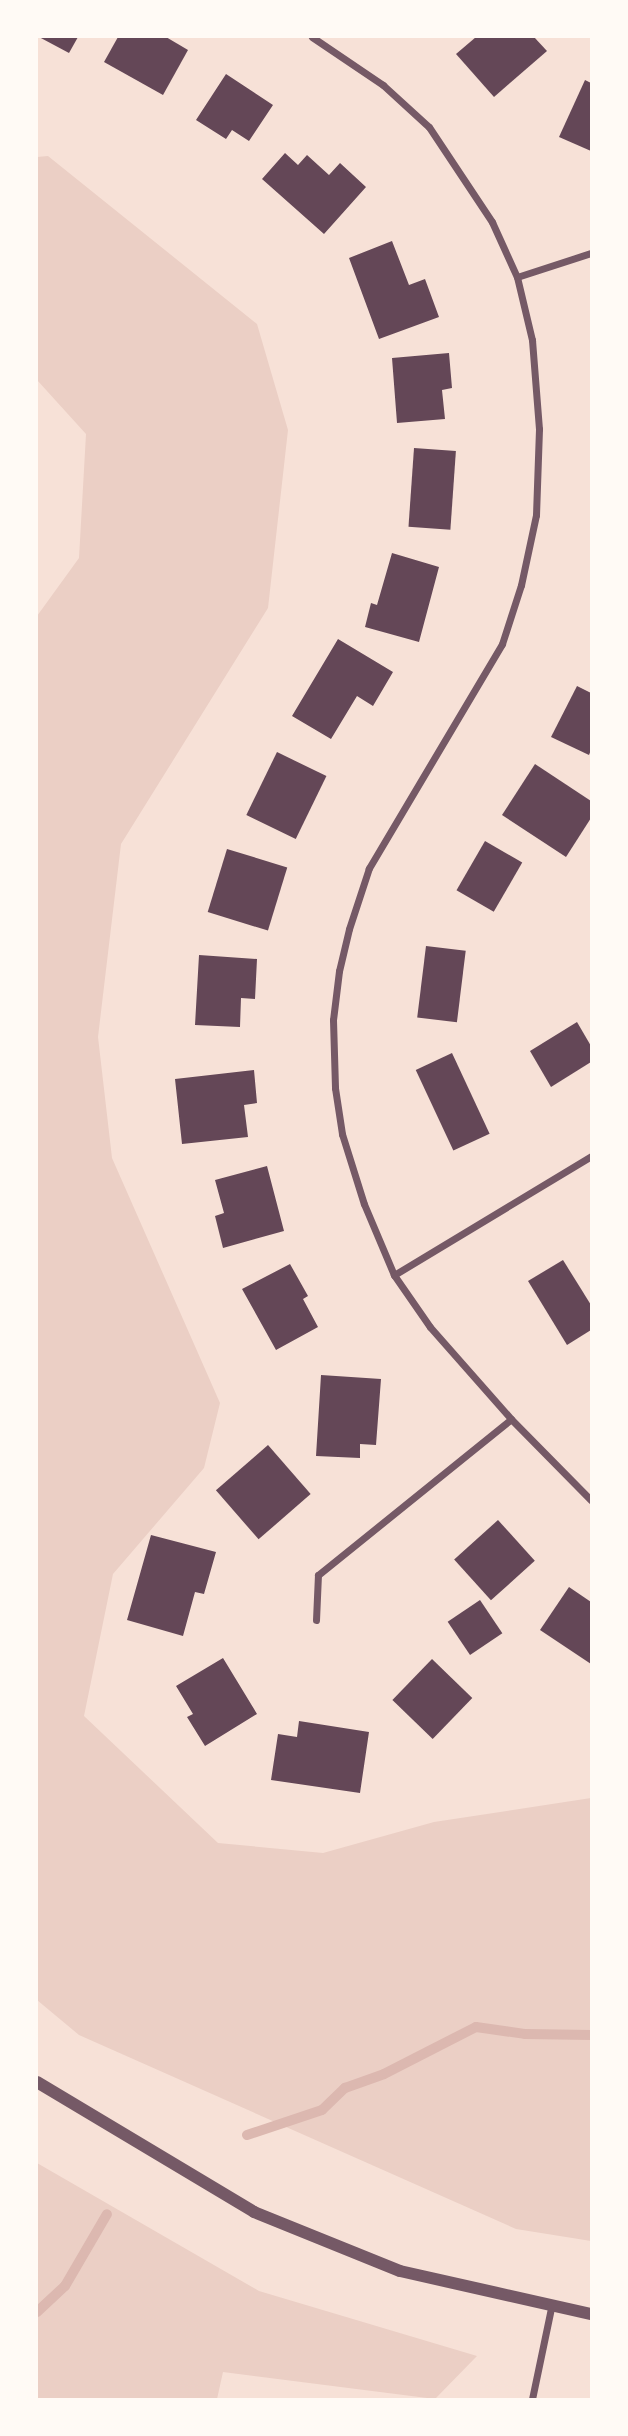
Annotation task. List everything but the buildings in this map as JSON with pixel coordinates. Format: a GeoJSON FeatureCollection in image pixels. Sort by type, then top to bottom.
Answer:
{"type":"FeatureCollection","features":[{"type":"Feature","properties":{"kind":"street"},"geometry":{"type":"LineString","coordinates":[[312,37],[383,85],[429,127],[485,211],[517,277],[532,340],[540,443],[536,515],[521,584],[502,645],[369,868],[339,971],[333,1020],[335,1088],[342,1134],[364,1204],[394,1275],[430,1327],[511,1419],[591,1500]]}},
{"type":"Feature","properties":{"kind":"street"},"geometry":{"type":"LineString","coordinates":[[517,277],[591,253]]}},
{"type":"Feature","properties":{"kind":"street"},"geometry":{"type":"LineString","coordinates":[[394,1275],[591,1156]]}},
{"type":"Feature","properties":{"kind":"street"},"geometry":{"type":"LineString","coordinates":[[316,1620],[318,1575],[511,1419]]}},
{"type":"Feature","properties":{"kind":"street"},"geometry":{"type":"LineString","coordinates":[[37,2082],[254,2212],[400,2271],[551,2308],[591,2314]]}},
{"type":"Feature","properties":{"kind":"street"},"geometry":{"type":"LineString","coordinates":[[532,2399],[551,2308]]}},
{"type":"Feature","properties":{"kind":"shaded area"},"geometry":{"type":"Polygon","coordinates":[[[48,156],[257,324],[288,430],[268,608],[121,844],[98,1037],[112,1158],[220,1403],[204,1468],[113,1574],[84,1716],[218,1843],[323,1853],[434,1822],[591,1798],[591,2241],[516,2229],[79,2035],[37,2000],[37,616],[79,558],[86,434],[37,380],[37,157],[48,156]]]}},
{"type":"Feature","properties":{"kind":"shaded area"},"geometry":{"type":"Polygon","coordinates":[[[37,2163],[259,2291],[477,2356],[435,2399],[223,2372],[217,2399],[37,2399],[37,2163]]]}},
{"type":"Feature","properties":{"kind":"waterway"},"geometry":{"type":"LineString","coordinates":[[247,2135],[322,2110],[345,2088],[384,2074],[476,2027],[525,2034],[591,2035]]}},
{"type":"Feature","properties":{"kind":"waterway"},"geometry":{"type":"LineString","coordinates":[[37,2312],[65,2286],[107,2214]]}}]}
